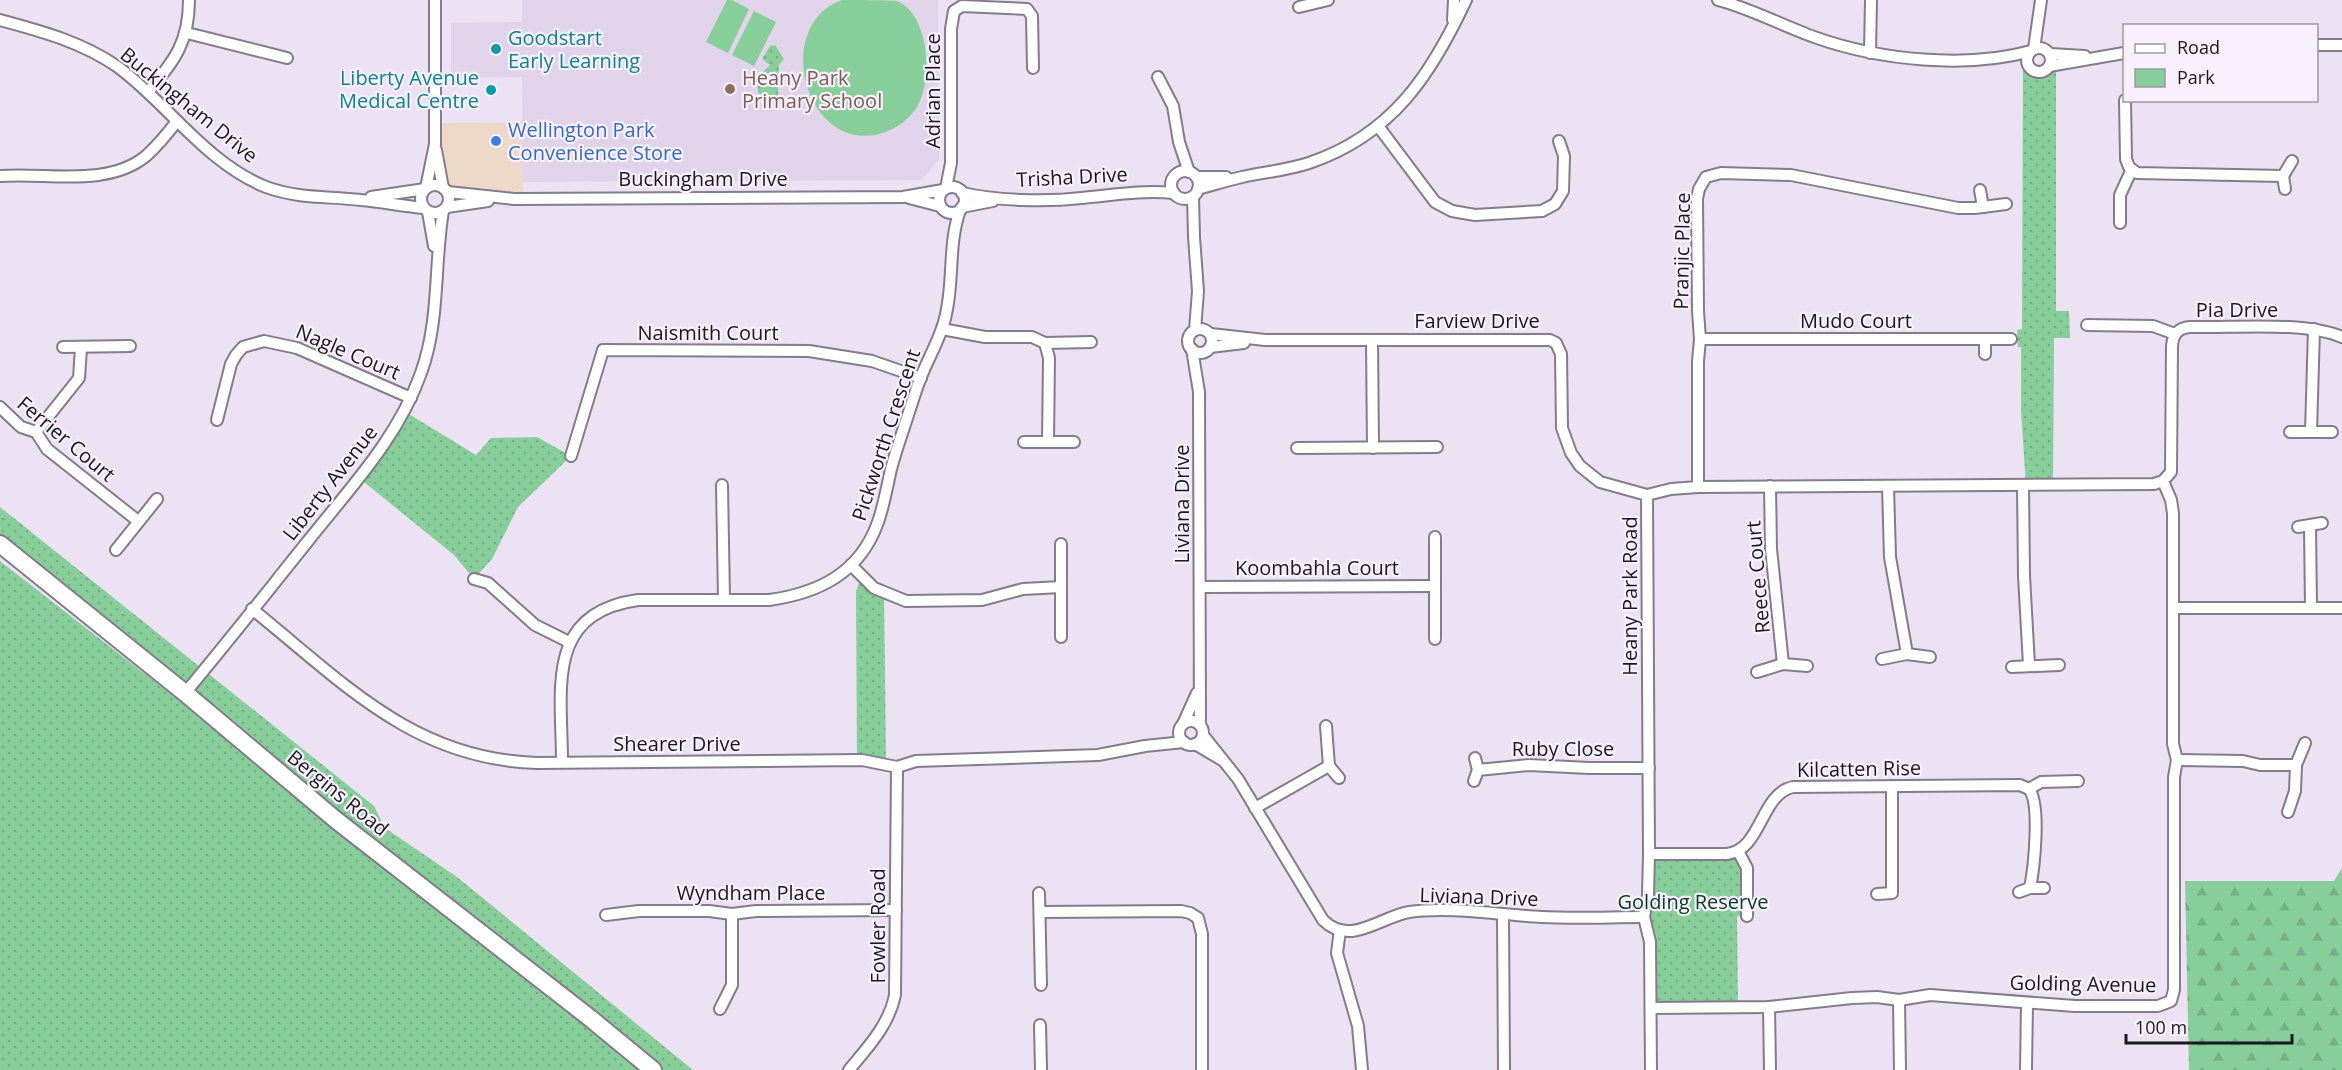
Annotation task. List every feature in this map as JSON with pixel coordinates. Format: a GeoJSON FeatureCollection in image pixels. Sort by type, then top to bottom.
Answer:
{"type":"FeatureCollection","features":[{"type":"Feature","properties":{"kind":"main road","name":"Bergins Road"},"geometry":{"type":"LineString","coordinates":[[0,544],[185,693],[336,820],[590,1018],[653,1070]]}},
{"type":"Feature","properties":{"kind":"street"},"geometry":{"type":"LineString","coordinates":[[148,92],[169,67],[187,33],[189,0]]}},
{"type":"Feature","properties":{"kind":"street"},"geometry":{"type":"LineString","coordinates":[[435,0],[435,144],[426,188],[421,196],[426,210],[436,214],[445,209],[449,202],[435,144]]}},
{"type":"Feature","properties":{"kind":"street"},"geometry":{"type":"LineString","coordinates":[[1299,7],[1328,0]]}},
{"type":"Feature","properties":{"kind":"street"},"geometry":{"type":"LineString","coordinates":[[1452,27],[1454,0]]}},
{"type":"Feature","properties":{"kind":"street"},"geometry":{"type":"LineString","coordinates":[[1196,193],[1244,176],[1309,163],[1356,142],[1378,126],[1420,84],[1466,0]]}},
{"type":"Feature","properties":{"kind":"street"},"geometry":{"type":"LineString","coordinates":[[1718,0],[1817,38],[1870,53],[1913,58],[1976,59],[2028,65],[2039,72],[2049,66],[2123,53]]}},
{"type":"Feature","properties":{"kind":"street"},"geometry":{"type":"LineString","coordinates":[[1870,0],[1870,53]]}},
{"type":"Feature","properties":{"kind":"street"},"geometry":{"type":"LineString","coordinates":[[2028,65],[2027,57],[2032,50],[2041,5]]}},
{"type":"Feature","properties":{"kind":"street"},"geometry":{"type":"LineString","coordinates":[[2041,5],[2049,66]]}},
{"type":"Feature","properties":{"kind":"street","name":"Adrian Place"},"geometry":{"type":"LineString","coordinates":[[952,190],[951,29],[954,11],[962,6],[1027,9],[1032,16],[1033,68]]}},
{"type":"Feature","properties":{"kind":"street","name":"Buckingham Drive"},"geometry":{"type":"LineString","coordinates":[[0,20],[76,43],[118,68],[230,166],[266,186],[308,197],[359,199],[426,210]]}},
{"type":"Feature","properties":{"kind":"street"},"geometry":{"type":"LineString","coordinates":[[187,33],[287,58]]}},
{"type":"Feature","properties":{"kind":"street"},"geometry":{"type":"LineString","coordinates":[[2318,45],[2342,45]]}},
{"type":"Feature","properties":{"kind":"street"},"geometry":{"type":"LineString","coordinates":[[1976,59],[2008,56],[2042,48],[2049,53],[2103,56]]}},
{"type":"Feature","properties":{"kind":"street"},"geometry":{"type":"LineString","coordinates":[[1158,77],[1173,106],[1179,142],[1193,174],[1196,193],[1194,237],[1198,291],[1195,330],[1188,339],[1192,350],[1199,353],[1208,349],[1213,341],[1198,291]]}},
{"type":"Feature","properties":{"kind":"street"},"geometry":{"type":"LineString","coordinates":[[2120,223],[2120,195],[2131,171],[2126,159],[2125,102]]}},
{"type":"Feature","properties":{"kind":"street"},"geometry":{"type":"LineString","coordinates":[[0,176],[97,175],[123,169],[146,155],[177,121]]}},
{"type":"Feature","properties":{"kind":"street"},"geometry":{"type":"LineString","coordinates":[[1378,126],[1435,202],[1452,211],[1475,215],[1542,211],[1555,204],[1563,191],[1564,156],[1559,141]]}},
{"type":"Feature","properties":{"kind":"street"},"geometry":{"type":"LineString","coordinates":[[1179,142],[1174,177],[1177,196],[1194,237]]}},
{"type":"Feature","properties":{"kind":"street"},"geometry":{"type":"LineString","coordinates":[[2285,189],[2283,176],[2292,161]]}},
{"type":"Feature","properties":{"kind":"street"},"geometry":{"type":"LineString","coordinates":[[2131,171],[2143,174],[2283,176]]}},
{"type":"Feature","properties":{"kind":"street"},"geometry":{"type":"LineString","coordinates":[[1193,174],[1244,176]]}},
{"type":"Feature","properties":{"kind":"street","name":"Trisha Drive"},"geometry":{"type":"LineString","coordinates":[[1140,191],[1174,177],[1193,174]]}},
{"type":"Feature","properties":{"kind":"street","name":"Pranjic Place"},"geometry":{"type":"LineString","coordinates":[[1698,487],[1700,339],[1697,199],[1702,182],[1710,175],[1791,175],[1958,208],[2006,204]]}},
{"type":"Feature","properties":{"kind":"street"},"geometry":{"type":"LineString","coordinates":[[426,188],[433,185],[446,190]]}},
{"type":"Feature","properties":{"kind":"street","name":"Buckingham Drive"},"geometry":{"type":"LineString","coordinates":[[359,199],[426,188]]}},
{"type":"Feature","properties":{"kind":"street","name":"Buckingham Drive"},"geometry":{"type":"LineString","coordinates":[[446,190],[503,199],[903,197],[952,190]]}},
{"type":"Feature","properties":{"kind":"street"},"geometry":{"type":"LineString","coordinates":[[952,190],[964,200],[961,209],[952,213],[942,208],[939,199],[952,190]]}},
{"type":"Feature","properties":{"kind":"street","name":"Trisha Drive"},"geometry":{"type":"LineString","coordinates":[[952,190],[1005,198],[1079,198],[1140,191],[1177,196],[1196,193]]}},
{"type":"Feature","properties":{"kind":"street"},"geometry":{"type":"LineString","coordinates":[[1980,190],[1983,207]]}},
{"type":"Feature","properties":{"kind":"street","name":"Buckingham Drive"},"geometry":{"type":"LineString","coordinates":[[903,197],[942,208]]}},
{"type":"Feature","properties":{"kind":"street","name":"Trisha Drive"},"geometry":{"type":"LineString","coordinates":[[961,209],[1005,198]]}},
{"type":"Feature","properties":{"kind":"street","name":"Buckingham Drive"},"geometry":{"type":"LineString","coordinates":[[445,209],[503,199]]}},
{"type":"Feature","properties":{"kind":"street","name":"Pickworth Crescent"},"geometry":{"type":"LineString","coordinates":[[942,208],[951,243]]}},
{"type":"Feature","properties":{"kind":"street","name":"Liberty Avenue"},"geometry":{"type":"LineString","coordinates":[[185,693],[379,453],[411,398],[422,372],[432,334],[436,265],[445,209]]}},
{"type":"Feature","properties":{"kind":"street","name":"Pickworth Crescent"},"geometry":{"type":"LineString","coordinates":[[562,762],[563,663],[569,642],[588,618],[616,603],[638,600],[769,600],[810,592],[828,583],[851,565],[862,551],[877,525],[892,465],[921,378],[942,328],[950,293],[951,243],[961,209]]}},
{"type":"Feature","properties":{"kind":"street","name":"Liberty Avenue"},"geometry":{"type":"LineString","coordinates":[[426,210],[436,265]]}},
{"type":"Feature","properties":{"kind":"street"},"geometry":{"type":"LineString","coordinates":[[2087,325],[2153,326],[2175,334]]}},
{"type":"Feature","properties":{"kind":"street"},"geometry":{"type":"LineString","coordinates":[[942,328],[985,338],[1032,337],[1045,343],[1091,342]]}},
{"type":"Feature","properties":{"kind":"street","name":"Pia Drive"},"geometry":{"type":"LineString","coordinates":[[2163,481],[2169,475],[2171,466],[2172,346],[2175,334],[2182,328],[2314,329],[2342,337]]}},
{"type":"Feature","properties":{"kind":"street"},"geometry":{"type":"LineString","coordinates":[[2311,432],[2314,329]]}},
{"type":"Feature","properties":{"kind":"street"},"geometry":{"type":"LineString","coordinates":[[1195,330],[1209,332]]}},
{"type":"Feature","properties":{"kind":"street","name":"Farview Drive"},"geometry":{"type":"LineString","coordinates":[[1209,332],[1265,340],[1542,339],[1553,341],[1561,354],[1562,429],[1571,453],[1580,466],[1600,482],[1647,495]]}},
{"type":"Feature","properties":{"kind":"street","name":"Mudo Court"},"geometry":{"type":"LineString","coordinates":[[1700,339],[2011,339]]}},
{"type":"Feature","properties":{"kind":"street"},"geometry":{"type":"LineString","coordinates":[[1985,339],[1985,354]]}},
{"type":"Feature","properties":{"kind":"street","name":"Farview Drive"},"geometry":{"type":"LineString","coordinates":[[1208,349],[1265,340]]}},
{"type":"Feature","properties":{"kind":"street"},"geometry":{"type":"LineString","coordinates":[[1372,340],[1373,448]]}},
{"type":"Feature","properties":{"kind":"street","name":"Nagle Court"},"geometry":{"type":"LineString","coordinates":[[217,420],[231,364],[236,355],[243,347],[264,342],[297,348],[411,398]]}},
{"type":"Feature","properties":{"kind":"street"},"geometry":{"type":"LineString","coordinates":[[1045,343],[1049,358],[1048,441]]}},
{"type":"Feature","properties":{"kind":"street"},"geometry":{"type":"LineString","coordinates":[[63,347],[130,346]]}},
{"type":"Feature","properties":{"kind":"street"},"geometry":{"type":"LineString","coordinates":[[36,432],[79,378],[81,348]]}},
{"type":"Feature","properties":{"kind":"street","name":"Liviana Drive"},"geometry":{"type":"LineString","coordinates":[[1198,392],[1208,349]]}},
{"type":"Feature","properties":{"kind":"street","name":"Naismith Court"},"geometry":{"type":"LineString","coordinates":[[571,456],[603,350],[808,351],[872,361],[921,378]]}},
{"type":"Feature","properties":{"kind":"street","name":"Liviana Drive"},"geometry":{"type":"LineString","coordinates":[[1192,350],[1198,392],[1199,687],[1202,730]]}},
{"type":"Feature","properties":{"kind":"street","name":"Ferrier Court"},"geometry":{"type":"LineString","coordinates":[[0,407],[21,427],[36,432],[47,449],[138,521]]}},
{"type":"Feature","properties":{"kind":"street"},"geometry":{"type":"LineString","coordinates":[[2290,432],[2332,432]]}},
{"type":"Feature","properties":{"kind":"street"},"geometry":{"type":"LineString","coordinates":[[1024,442],[1074,442]]}},
{"type":"Feature","properties":{"kind":"street"},"geometry":{"type":"LineString","coordinates":[[1297,448],[1437,447]]}},
{"type":"Feature","properties":{"kind":"street","name":"Heany Park Road"},"geometry":{"type":"LineString","coordinates":[[1651,1070],[1650,942],[1644,917],[1648,895],[1649,854],[1647,495],[1671,489],[1698,487],[2154,484],[2163,481]]}},
{"type":"Feature","properties":{"kind":"street","name":"Golding Avenue"},"geometry":{"type":"LineString","coordinates":[[1651,1008],[1769,1007],[1877,997],[1899,1000],[1930,995],[2027,1003],[2121,1006],[2163,1005],[2171,1001],[2174,990],[2174,777],[2177,760],[2173,744],[2173,507],[2163,481]]}},
{"type":"Feature","properties":{"kind":"street"},"geometry":{"type":"LineString","coordinates":[[722,485],[724,599]]}},
{"type":"Feature","properties":{"kind":"street"},"geometry":{"type":"LineString","coordinates":[[2023,485],[2024,576],[2030,665]]}},
{"type":"Feature","properties":{"kind":"street","name":"Reece Court"},"geometry":{"type":"LineString","coordinates":[[1770,486],[1771,549],[1783,664]]}},
{"type":"Feature","properties":{"kind":"street"},"geometry":{"type":"LineString","coordinates":[[1888,486],[1890,557],[1907,654]]}},
{"type":"Feature","properties":{"kind":"street"},"geometry":{"type":"LineString","coordinates":[[116,550],[157,500]]}},
{"type":"Feature","properties":{"kind":"street"},"geometry":{"type":"LineString","coordinates":[[2298,527],[2322,523]]}},
{"type":"Feature","properties":{"kind":"street"},"geometry":{"type":"LineString","coordinates":[[2310,526],[2311,608]]}},
{"type":"Feature","properties":{"kind":"street"},"geometry":{"type":"LineString","coordinates":[[1435,537],[1435,639]]}},
{"type":"Feature","properties":{"kind":"street"},"geometry":{"type":"LineString","coordinates":[[1061,544],[1061,637]]}},
{"type":"Feature","properties":{"kind":"street"},"geometry":{"type":"LineString","coordinates":[[851,565],[874,588],[906,601],[982,600],[1023,590],[1061,587]]}},
{"type":"Feature","properties":{"kind":"street"},"geometry":{"type":"LineString","coordinates":[[474,579],[488,584],[535,626],[569,642]]}},
{"type":"Feature","properties":{"kind":"street","name":"Koombahla Court"},"geometry":{"type":"LineString","coordinates":[[1200,586],[1435,586]]}},
{"type":"Feature","properties":{"kind":"street"},"geometry":{"type":"LineString","coordinates":[[2174,608],[2342,608]]}},
{"type":"Feature","properties":{"kind":"street","name":"Shearer Drive"},"geometry":{"type":"LineString","coordinates":[[252,609],[375,708],[423,737],[454,750],[489,758],[527,763],[862,760],[897,767],[916,761],[1098,755],[1145,746],[1189,743]]}},
{"type":"Feature","properties":{"kind":"street"},"geometry":{"type":"LineString","coordinates":[[1882,659],[1907,654],[1930,657]]}},
{"type":"Feature","properties":{"kind":"street"},"geometry":{"type":"LineString","coordinates":[[1757,672],[1783,664],[1807,666]]}},
{"type":"Feature","properties":{"kind":"street"},"geometry":{"type":"LineString","coordinates":[[2012,667],[2059,665]]}},
{"type":"Feature","properties":{"kind":"street","name":"Liviana Drive"},"geometry":{"type":"LineString","coordinates":[[1182,727],[1199,687]]}},
{"type":"Feature","properties":{"kind":"street"},"geometry":{"type":"LineString","coordinates":[[1228,763],[1180,736],[1182,727],[1190,721],[1202,730],[1228,763],[1323,920],[1340,930],[1337,953],[1358,1026],[1362,1070]]}},
{"type":"Feature","properties":{"kind":"street"},"geometry":{"type":"LineString","coordinates":[[1326,726],[1329,766],[1339,778]]}},
{"type":"Feature","properties":{"kind":"street","name":"Shearer Drive"},"geometry":{"type":"LineString","coordinates":[[1145,746],[1182,727]]}},
{"type":"Feature","properties":{"kind":"street"},"geometry":{"type":"LineString","coordinates":[[1189,743],[1200,741],[1202,730]]}},
{"type":"Feature","properties":{"kind":"street"},"geometry":{"type":"LineString","coordinates":[[2288,812],[2295,791],[2296,765],[2305,743]]}},
{"type":"Feature","properties":{"kind":"street","name":"Ruby Close"},"geometry":{"type":"LineString","coordinates":[[1475,758],[1476,776],[1528,765],[1649,768]]}},
{"type":"Feature","properties":{"kind":"street"},"geometry":{"type":"LineString","coordinates":[[2177,760],[2296,765]]}},
{"type":"Feature","properties":{"kind":"street"},"geometry":{"type":"LineString","coordinates":[[1255,808],[1329,766]]}},
{"type":"Feature","properties":{"kind":"street","name":"Fowler Road"},"geometry":{"type":"LineString","coordinates":[[849,1070],[880,1031],[894,1004],[897,987],[897,767]]}},
{"type":"Feature","properties":{"kind":"street","name":"Kilcatten Rise"},"geometry":{"type":"LineString","coordinates":[[1738,851],[1784,789],[1799,786],[2020,785],[2030,789],[2041,782],[2078,782]]}},
{"type":"Feature","properties":{"kind":"street"},"geometry":{"type":"LineString","coordinates":[[1892,786],[1892,893]]}},
{"type":"Feature","properties":{"kind":"street"},"geometry":{"type":"LineString","coordinates":[[2030,789],[2035,801],[2035,860],[2030,888]]}},
{"type":"Feature","properties":{"kind":"street"},"geometry":{"type":"LineString","coordinates":[[1649,854],[1726,854],[1738,851],[1747,868],[1747,916]]}},
{"type":"Feature","properties":{"kind":"street"},"geometry":{"type":"LineString","coordinates":[[2019,892],[2030,888],[2044,888]]}},
{"type":"Feature","properties":{"kind":"street"},"geometry":{"type":"LineString","coordinates":[[1039,893],[1041,985]]}},
{"type":"Feature","properties":{"kind":"street"},"geometry":{"type":"LineString","coordinates":[[1877,894],[1903,894]]}},
{"type":"Feature","properties":{"kind":"street","name":"Wyndham Place"},"geometry":{"type":"LineString","coordinates":[[606,915],[639,911],[709,911],[732,914],[756,911],[896,910]]}},
{"type":"Feature","properties":{"kind":"street"},"geometry":{"type":"LineString","coordinates":[[1041,912],[1181,911],[1194,915],[1200,922],[1202,930],[1202,1070]]}},
{"type":"Feature","properties":{"kind":"street","name":"Liviana Drive"},"geometry":{"type":"LineString","coordinates":[[1340,930],[1361,930],[1401,914],[1416,912],[1557,917],[1644,917]]}},
{"type":"Feature","properties":{"kind":"street"},"geometry":{"type":"LineString","coordinates":[[720,1009],[732,985],[732,914]]}},
{"type":"Feature","properties":{"kind":"street"},"geometry":{"type":"LineString","coordinates":[[1503,914],[1504,1070]]}},
{"type":"Feature","properties":{"kind":"street"},"geometry":{"type":"LineString","coordinates":[[1899,1000],[1900,1070]]}},
{"type":"Feature","properties":{"kind":"street"},"geometry":{"type":"LineString","coordinates":[[2026,1070],[2027,1003]]}},
{"type":"Feature","properties":{"kind":"street"},"geometry":{"type":"LineString","coordinates":[[1769,1007],[1770,1070]]}},
{"type":"Feature","properties":{"kind":"street"},"geometry":{"type":"LineString","coordinates":[[1040,1025],[1041,1070]]}},
{"type":"Feature","properties":{"kind":"shaded area","name":"Heany Park Primary School"},"geometry":{"type":"Polygon","coordinates":[[[522,0],[938,0],[939,160],[921,180],[523,182],[522,77],[451,78],[451,23],[522,22],[522,0]]]}},
{"type":"Feature","properties":{"kind":"shaded area"},"geometry":{"type":"Polygon","coordinates":[[[522,122],[523,199],[448,192],[435,123],[522,122]]]}},
{"type":"Feature","properties":{"kind":"green space"},"geometry":{"type":"Polygon","coordinates":[[[727,0],[732,0],[749,9],[728,53],[706,42],[727,0]]]}},
{"type":"Feature","properties":{"kind":"green space"},"geometry":{"type":"Polygon","coordinates":[[[842,0],[897,1],[908,9],[922,34],[926,66],[922,96],[917,107],[907,119],[885,132],[858,135],[836,127],[818,109],[807,86],[803,61],[807,36],[820,14],[842,0]]]}},
{"type":"Feature","properties":{"kind":"green space"},"geometry":{"type":"Polygon","coordinates":[[[754,11],[776,22],[754,66],[732,55],[754,11]]]}},
{"type":"Feature","properties":{"kind":"green space"},"geometry":{"type":"Polygon","coordinates":[[[775,45],[784,59],[779,65],[778,96],[764,96],[758,93],[757,78],[770,65],[762,59],[770,46],[775,45]]]}},
{"type":"Feature","properties":{"kind":"green space"},"geometry":{"type":"Polygon","coordinates":[[[2023,64],[2039,72],[2056,65],[2056,311],[2069,311],[2070,338],[2054,338],[2053,485],[2026,485],[2021,411],[2021,347],[2018,347],[2017,330],[2022,329],[2023,64]]]}},
{"type":"Feature","properties":{"kind":"green space"},"geometry":{"type":"Polygon","coordinates":[[[404,411],[476,455],[491,438],[537,437],[571,456],[518,507],[492,559],[474,579],[454,555],[359,478],[404,411]]]}},
{"type":"Feature","properties":{"kind":"green space"},"geometry":{"type":"Polygon","coordinates":[[[0,507],[374,806],[385,828],[457,877],[693,1070],[649,1070],[0,544],[0,507]]]}},
{"type":"Feature","properties":{"kind":"green space"},"geometry":{"type":"Polygon","coordinates":[[[0,561],[245,752],[640,1070],[0,1070],[0,561]]]}},
{"type":"Feature","properties":{"kind":"green space"},"geometry":{"type":"Polygon","coordinates":[[[861,576],[884,593],[886,765],[857,761],[856,592],[861,576]]]}},
{"type":"Feature","properties":{"kind":"green space","name":"Golding Reserve"},"geometry":{"type":"Polygon","coordinates":[[[1733,853],[1744,860],[1747,916],[1737,916],[1738,1008],[1651,1008],[1645,912],[1649,854],[1733,853]]]}},
{"type":"Feature","properties":{"kind":"green space"},"geometry":{"type":"Polygon","coordinates":[[[2342,868],[2342,1070],[2189,1070],[2185,881],[2334,881],[2342,868]]]}},
{"type":"Feature","properties":{"kind":"place","name":"Goodstart Early Learning"},"geometry":{"type":"Point","coordinates":[496,49]}},
{"type":"Feature","properties":{"kind":"place","name":"Heany Park Primary School"},"geometry":{"type":"Point","coordinates":[730,89]}},
{"type":"Feature","properties":{"kind":"place","name":"Liberty Avenue Medical Centre"},"geometry":{"type":"Point","coordinates":[491,90]}},
{"type":"Feature","properties":{"kind":"place","name":"Wellington Park Convenience Store"},"geometry":{"type":"Point","coordinates":[496,141]}}]}
